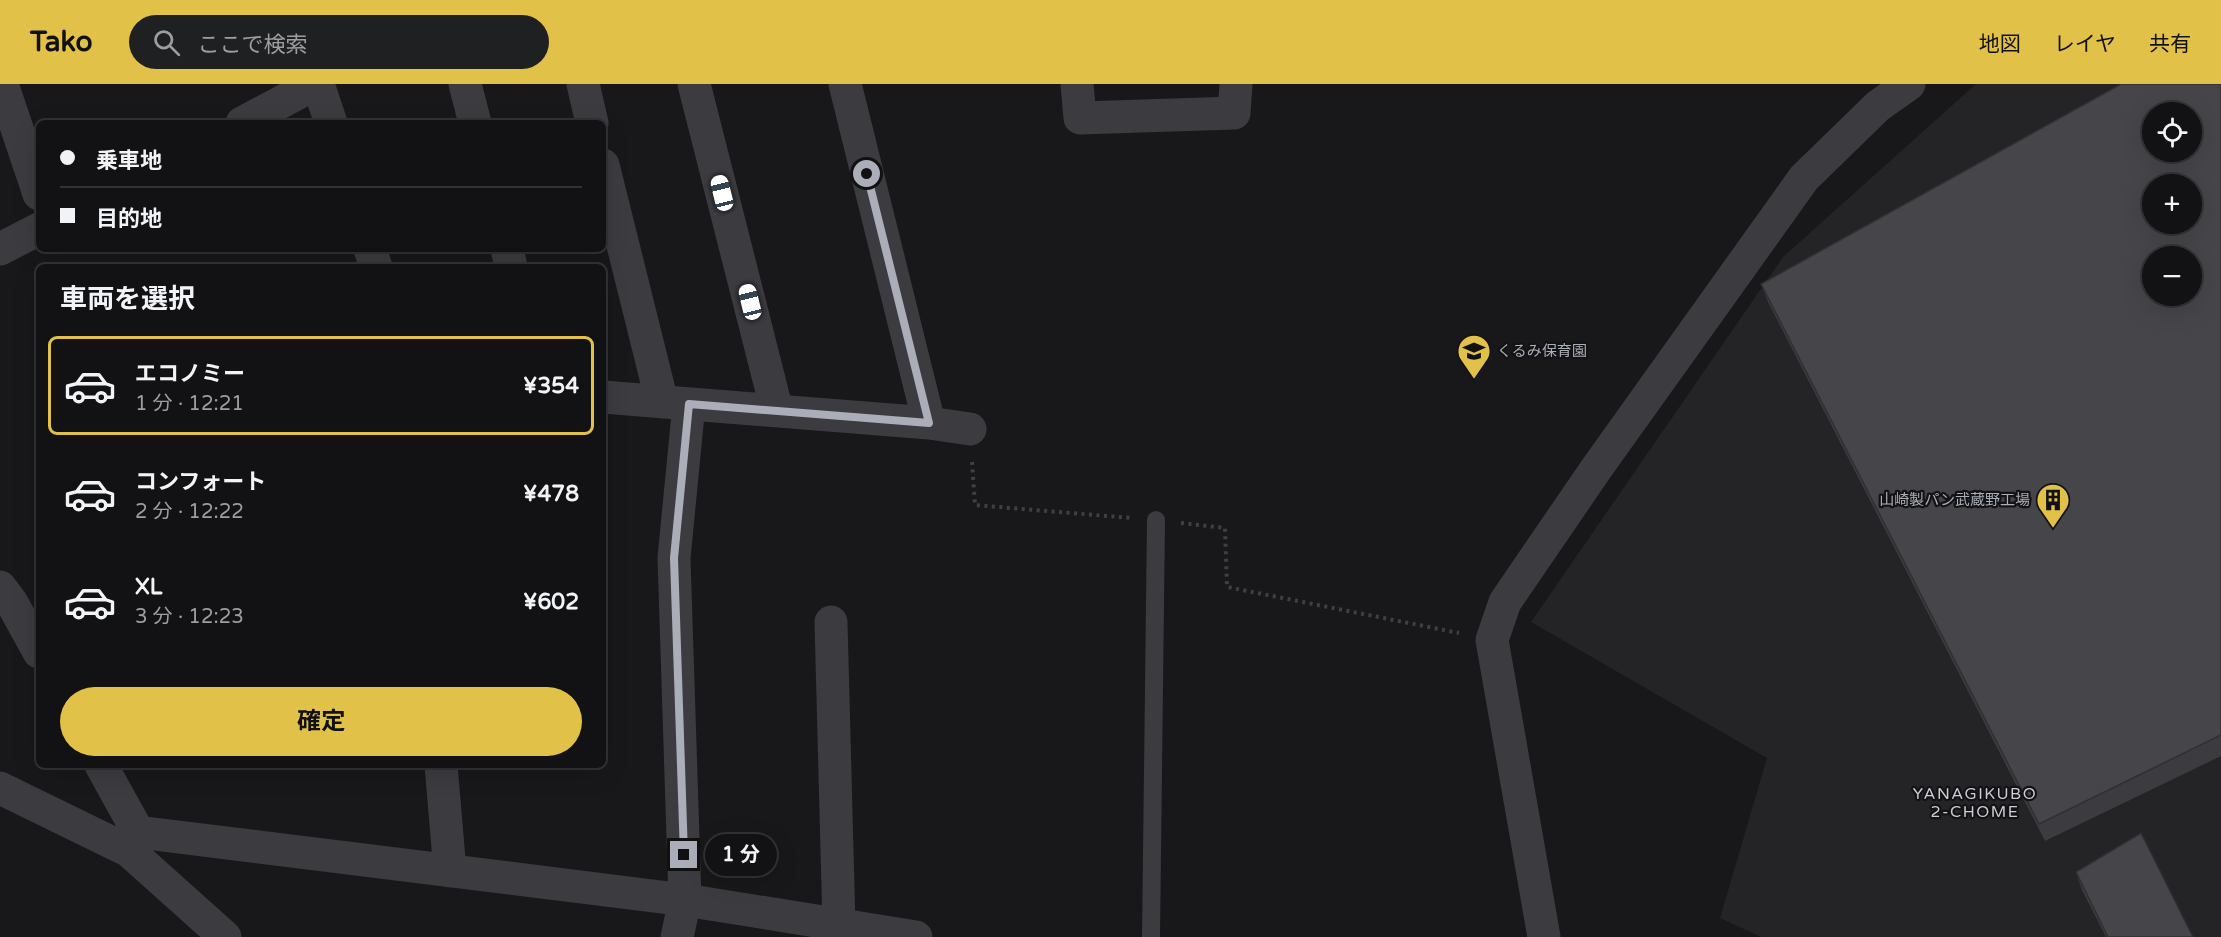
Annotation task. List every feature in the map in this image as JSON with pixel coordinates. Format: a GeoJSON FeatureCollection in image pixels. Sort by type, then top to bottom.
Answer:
{"type":"FeatureCollection","features":[{"type":"Feature","properties":{"kind":"street"},"geometry":{"type":"LineString","coordinates":[[2,84],[36,185]]}},
{"type":"Feature","properties":{"kind":"street"},"geometry":{"type":"LineString","coordinates":[[256,106],[317,84],[329,120]]}},
{"type":"Feature","properties":{"kind":"street"},"geometry":{"type":"LineString","coordinates":[[465,84],[474,120]]}},
{"type":"Feature","properties":{"kind":"street"},"geometry":{"type":"LineString","coordinates":[[583,84],[591,120]]}},
{"type":"Feature","properties":{"kind":"street"},"geometry":{"type":"LineString","coordinates":[[694,84],[777,411]]}},
{"type":"Feature","properties":{"kind":"street"},"geometry":{"type":"LineString","coordinates":[[845,84],[929,423]]}},
{"type":"Feature","properties":{"kind":"street"},"geometry":{"type":"LineString","coordinates":[[1077,84],[1080,118],[1234,113],[1236,84]]}},
{"type":"Feature","properties":{"kind":"street"},"geometry":{"type":"LineString","coordinates":[[1544,937],[1492,640],[1505,602],[1596,469],[1804,178],[1878,106],[1909,84]]}},
{"type":"Feature","properties":{"kind":"street"},"geometry":{"type":"LineString","coordinates":[[606,175],[676,403],[674,558],[685,900],[677,937]]}},
{"type":"Feature","properties":{"kind":"street"},"geometry":{"type":"LineString","coordinates":[[0,249],[36,231]]}},
{"type":"Feature","properties":{"kind":"street"},"geometry":{"type":"LineString","coordinates":[[606,397],[929,423],[970,429]]}},
{"type":"Feature","properties":{"kind":"street"},"geometry":{"type":"LineString","coordinates":[[0,586],[36,646]]}},
{"type":"Feature","properties":{"kind":"street"},"geometry":{"type":"LineString","coordinates":[[831,622],[839,926]]}},
{"type":"Feature","properties":{"kind":"street"},"geometry":{"type":"LineString","coordinates":[[102,768],[133,842],[225,937]]}},
{"type":"Feature","properties":{"kind":"street"},"geometry":{"type":"LineString","coordinates":[[441,768],[450,870]]}},
{"type":"Feature","properties":{"kind":"street"},"geometry":{"type":"LineString","coordinates":[[0,788],[133,842],[450,870],[685,900],[916,937]]}},
{"type":"Feature","properties":{"kind":"lane"},"geometry":{"type":"LineString","coordinates":[[1151,937],[1156,520]]}},
{"type":"Feature","properties":{"kind":"path"},"geometry":{"type":"LineString","coordinates":[[970,429],[975,505],[1225,528],[1227,588],[1492,640]]}},
{"type":"Feature","properties":{"kind":"shaded area","name":"山崎製パン武蔵野工場"},"geometry":{"type":"Polygon","coordinates":[[[1976,84],[2221,84],[2221,937],[1761,937],[1720,918],[1767,758],[1531,622],[1783,257],[1976,84]]]}},
{"type":"Feature","properties":{"kind":"building","name":"山崎製パン武蔵野工場"},"geometry":{"type":"Polygon","coordinates":[[[2121,84],[2221,84],[2221,735],[2039,824],[1761,284],[2121,84]]]}},
{"type":"Feature","properties":{"kind":"building"},"geometry":{"type":"Polygon","coordinates":[[[2141,833],[2193,937],[2108,937],[2076,872],[2141,833]]]}},
{"type":"Feature","properties":{"kind":"place","name":"くるみ保育園"},"geometry":{"type":"Point","coordinates":[1474,380]}},
{"type":"Feature","properties":{"kind":"place","name":"山崎製パン武蔵野工場"},"geometry":{"type":"Point","coordinates":[2053,529]}},
{"type":"Feature","properties":{"kind":"district","name":"YANAGIKUBO 2-CHOME"},"geometry":{"type":"Point","coordinates":[1975,803]}},
{"type":"Feature","properties":{"kind":"route"},"geometry":{"type":"LineString","coordinates":[[684,855],[674,558],[689,404],[929,423],[867,174]]}}]}
